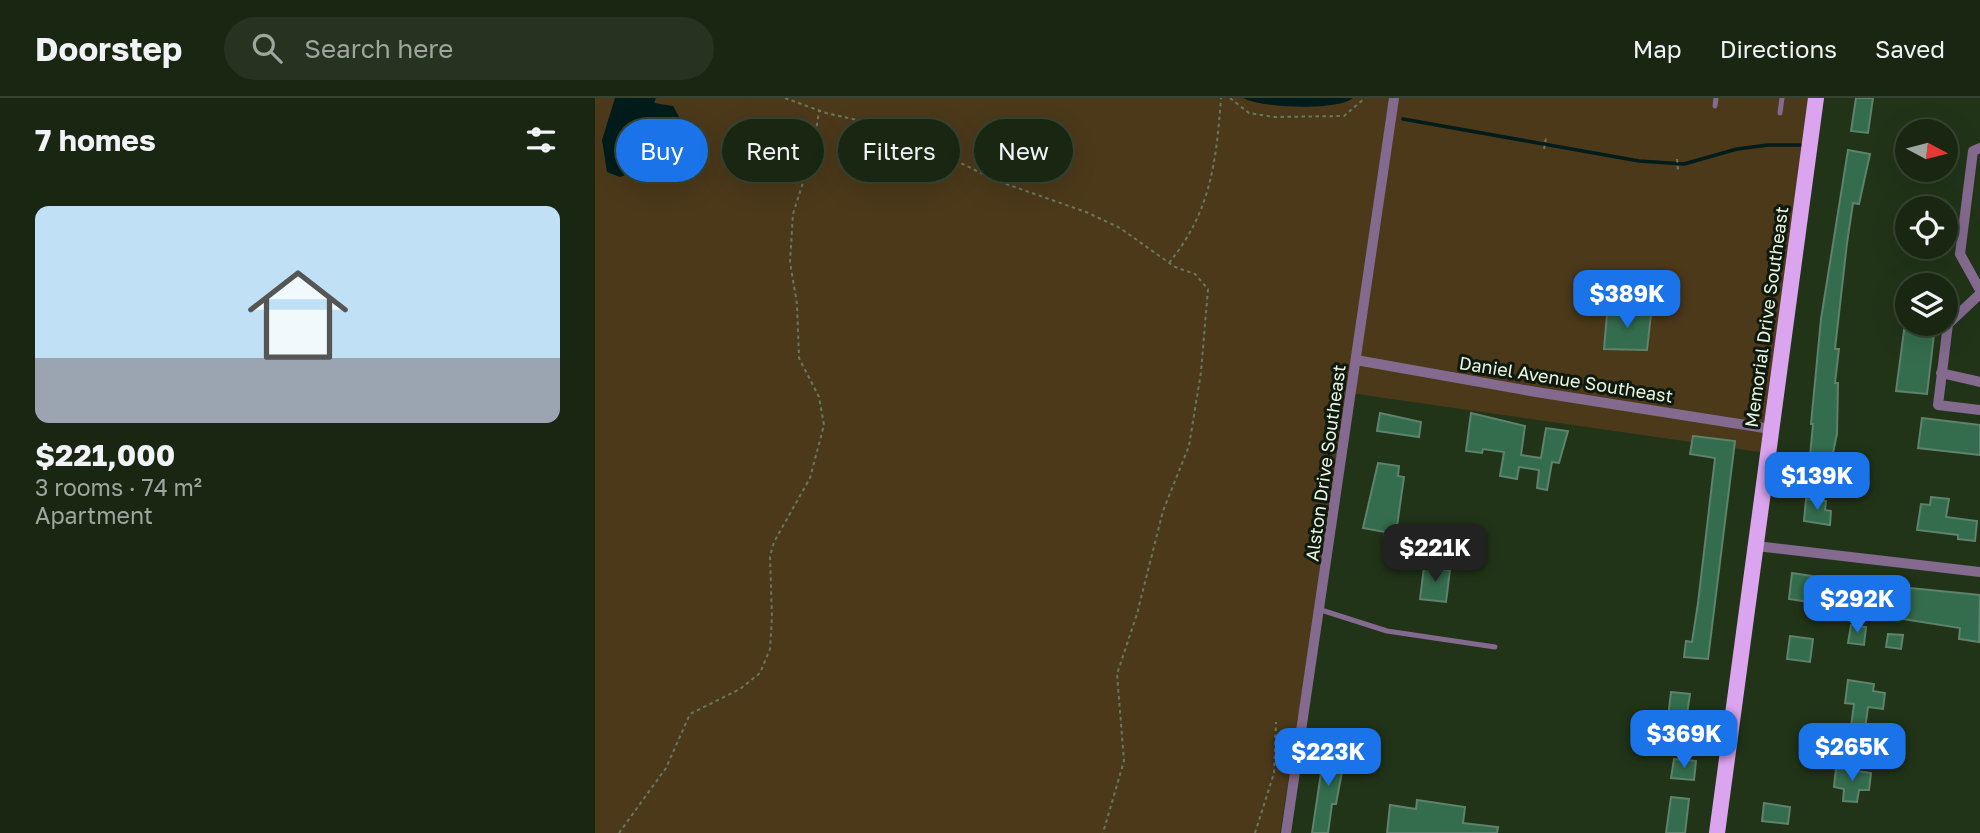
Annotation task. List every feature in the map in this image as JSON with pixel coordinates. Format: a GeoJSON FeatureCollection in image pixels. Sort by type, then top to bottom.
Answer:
{"type":"FeatureCollection","features":[{"type":"Feature","properties":{"kind":"main road","name":"Memorial Drive Southeast"},"geometry":{"type":"LineString","coordinates":[[1717,833],[1735,682],[1816,98]]}},
{"type":"Feature","properties":{"kind":"street","name":"Alston Drive Southeast"},"geometry":{"type":"LineString","coordinates":[[1286,833],[1321,610],[1394,98]]}},
{"type":"Feature","properties":{"kind":"street"},"geometry":{"type":"LineString","coordinates":[[1980,148],[1973,151],[1960,254],[1980,292],[1948,324],[1938,405],[1980,410]]}},
{"type":"Feature","properties":{"kind":"street","name":"Daniel Avenue Southeast"},"geometry":{"type":"LineString","coordinates":[[1356,360],[1536,393],[1771,429]]}},
{"type":"Feature","properties":{"kind":"street"},"geometry":{"type":"LineString","coordinates":[[1941,373],[1980,382]]}},
{"type":"Feature","properties":{"kind":"street"},"geometry":{"type":"LineString","coordinates":[[1756,545],[1980,572]]}},
{"type":"Feature","properties":{"kind":"lane"},"geometry":{"type":"LineString","coordinates":[[1715,106],[1716,98]]}},
{"type":"Feature","properties":{"kind":"lane"},"geometry":{"type":"LineString","coordinates":[[1780,113],[1782,98]]}},
{"type":"Feature","properties":{"kind":"lane"},"geometry":{"type":"LineString","coordinates":[[1321,610],[1387,631],[1495,648]]}},
{"type":"Feature","properties":{"kind":"path"},"geometry":{"type":"LineString","coordinates":[[785,98],[819,110],[888,127],[995,180],[1086,212],[1120,228],[1169,263],[1195,274],[1208,289],[1201,372],[1189,446],[1163,511],[1137,614],[1117,674],[1124,761],[1103,833]]}},
{"type":"Feature","properties":{"kind":"path"},"geometry":{"type":"LineString","coordinates":[[1169,263],[1191,234],[1208,197],[1221,98]]}},
{"type":"Feature","properties":{"kind":"path"},"geometry":{"type":"LineString","coordinates":[[1230,98],[1249,113],[1274,117],[1343,116],[1365,98]]}},
{"type":"Feature","properties":{"kind":"path"},"geometry":{"type":"LineString","coordinates":[[619,833],[666,768],[690,714],[740,689],[760,673],[770,649],[770,556],[774,542],[810,478],[824,425],[819,397],[799,358],[797,304],[790,262],[793,214],[813,151],[819,110]]}},
{"type":"Feature","properties":{"kind":"path"},"geometry":{"type":"LineString","coordinates":[[1544,149],[1546,138]]}},
{"type":"Feature","properties":{"kind":"path"},"geometry":{"type":"LineString","coordinates":[[1677,159],[1678,170]]}},
{"type":"Feature","properties":{"kind":"path"},"geometry":{"type":"LineString","coordinates":[[1255,833],[1274,774],[1276,722]]}},
{"type":"Feature","properties":{"kind":"shaded area"},"geometry":{"type":"Polygon","coordinates":[[[595,98],[1822,98],[1774,454],[1350,393],[1376,218],[1280,833],[595,833],[595,98]]]}},
{"type":"Feature","properties":{"kind":"water"},"geometry":{"type":"Polygon","coordinates":[[[615,98],[656,98],[654,103],[673,106],[679,117],[616,119],[616,175],[607,172],[602,140],[615,98]]]}},
{"type":"Feature","properties":{"kind":"water"},"geometry":{"type":"Polygon","coordinates":[[[1243,98],[1353,98],[1332,105],[1299,107],[1265,104],[1243,98]]]}},
{"type":"Feature","properties":{"kind":"building"},"geometry":{"type":"Polygon","coordinates":[[[1856,98],[1873,98],[1868,133],[1851,131],[1856,98]]]}},
{"type":"Feature","properties":{"kind":"building"},"geometry":{"type":"Polygon","coordinates":[[[1848,150],[1870,154],[1859,204],[1853,203],[1847,243],[1835,349],[1839,349],[1835,383],[1838,383],[1837,434],[1827,481],[1808,478],[1811,424],[1821,319],[1848,150]]]}},
{"type":"Feature","properties":{"kind":"building"},"geometry":{"type":"Polygon","coordinates":[[[1626,309],[1651,314],[1647,350],[1604,349],[1607,314],[1612,310],[1626,312],[1626,309]]]}},
{"type":"Feature","properties":{"kind":"building"},"geometry":{"type":"Polygon","coordinates":[[[1903,336],[1934,336],[1927,394],[1896,391],[1903,336]]]}},
{"type":"Feature","properties":{"kind":"building"},"geometry":{"type":"Polygon","coordinates":[[[1380,413],[1421,422],[1419,437],[1377,431],[1380,413]]]}},
{"type":"Feature","properties":{"kind":"building"},"geometry":{"type":"Polygon","coordinates":[[[1471,413],[1525,426],[1521,455],[1541,458],[1546,428],[1568,431],[1559,463],[1552,462],[1547,490],[1537,488],[1539,470],[1519,467],[1517,479],[1500,476],[1504,452],[1483,449],[1482,453],[1466,451],[1471,413]]]}},
{"type":"Feature","properties":{"kind":"building"},"geometry":{"type":"Polygon","coordinates":[[[1922,418],[1980,425],[1980,455],[1918,448],[1922,418]]]}},
{"type":"Feature","properties":{"kind":"building"},"geometry":{"type":"Polygon","coordinates":[[[1693,436],[1735,441],[1708,659],[1684,657],[1686,641],[1692,642],[1715,458],[1690,454],[1693,436]]]}},
{"type":"Feature","properties":{"kind":"building"},"geometry":{"type":"Polygon","coordinates":[[[1378,463],[1399,466],[1398,476],[1404,477],[1395,540],[1384,538],[1385,532],[1363,528],[1378,463]]]}},
{"type":"Feature","properties":{"kind":"building"},"geometry":{"type":"Polygon","coordinates":[[[1931,497],[1949,499],[1946,517],[1977,521],[1975,541],[1958,539],[1958,535],[1917,530],[1921,504],[1930,505],[1931,497]]]}},
{"type":"Feature","properties":{"kind":"building"},"geometry":{"type":"Polygon","coordinates":[[[1806,499],[1826,501],[1825,510],[1831,511],[1830,525],[1804,521],[1806,499]]]}},
{"type":"Feature","properties":{"kind":"building"},"geometry":{"type":"Polygon","coordinates":[[[1424,567],[1450,570],[1446,602],[1420,599],[1424,567]]]}},
{"type":"Feature","properties":{"kind":"building"},"geometry":{"type":"Polygon","coordinates":[[[1792,573],[1819,577],[1816,603],[1789,599],[1792,573]]]}},
{"type":"Feature","properties":{"kind":"building"},"geometry":{"type":"Polygon","coordinates":[[[1900,587],[1980,595],[1979,642],[1959,639],[1960,628],[1896,618],[1900,587]]]}},
{"type":"Feature","properties":{"kind":"building"},"geometry":{"type":"Polygon","coordinates":[[[1851,625],[1866,627],[1864,645],[1848,643],[1851,625]]]}},
{"type":"Feature","properties":{"kind":"building"},"geometry":{"type":"Polygon","coordinates":[[[1888,634],[1903,635],[1901,649],[1886,647],[1888,634]]]}},
{"type":"Feature","properties":{"kind":"building"},"geometry":{"type":"Polygon","coordinates":[[[1790,636],[1813,639],[1810,662],[1787,659],[1790,636]]]}},
{"type":"Feature","properties":{"kind":"building"},"geometry":{"type":"Polygon","coordinates":[[[1848,680],[1874,684],[1873,691],[1885,693],[1883,709],[1868,707],[1865,729],[1899,733],[1897,747],[1871,744],[1870,751],[1839,747],[1841,726],[1851,727],[1854,704],[1845,703],[1848,680]]]}},
{"type":"Feature","properties":{"kind":"building"},"geometry":{"type":"Polygon","coordinates":[[[1671,692],[1690,694],[1685,728],[1667,726],[1671,692]]]}},
{"type":"Feature","properties":{"kind":"building"},"geometry":{"type":"Polygon","coordinates":[[[1325,746],[1346,750],[1336,804],[1332,804],[1328,833],[1312,833],[1325,746]]]}},
{"type":"Feature","properties":{"kind":"building"},"geometry":{"type":"Polygon","coordinates":[[[1674,759],[1696,761],[1694,780],[1671,778],[1674,759]]]}},
{"type":"Feature","properties":{"kind":"building"},"geometry":{"type":"Polygon","coordinates":[[[1836,768],[1871,773],[1869,790],[1859,790],[1857,802],[1843,801],[1844,789],[1834,787],[1836,768]]]}},
{"type":"Feature","properties":{"kind":"building"},"geometry":{"type":"Polygon","coordinates":[[[1671,797],[1689,799],[1685,833],[1666,833],[1671,797]]]}},
{"type":"Feature","properties":{"kind":"building"},"geometry":{"type":"Polygon","coordinates":[[[1417,800],[1465,807],[1463,823],[1498,827],[1497,833],[1387,833],[1390,805],[1416,809],[1417,800]]]}},
{"type":"Feature","properties":{"kind":"building"},"geometry":{"type":"Polygon","coordinates":[[[1764,803],[1790,807],[1788,824],[1762,821],[1764,803]]]}},
{"type":"Feature","properties":{"kind":"waterway"},"geometry":{"type":"LineString","coordinates":[[1403,119],[1639,161],[1684,164],[1737,149],[1800,145]]}}]}
